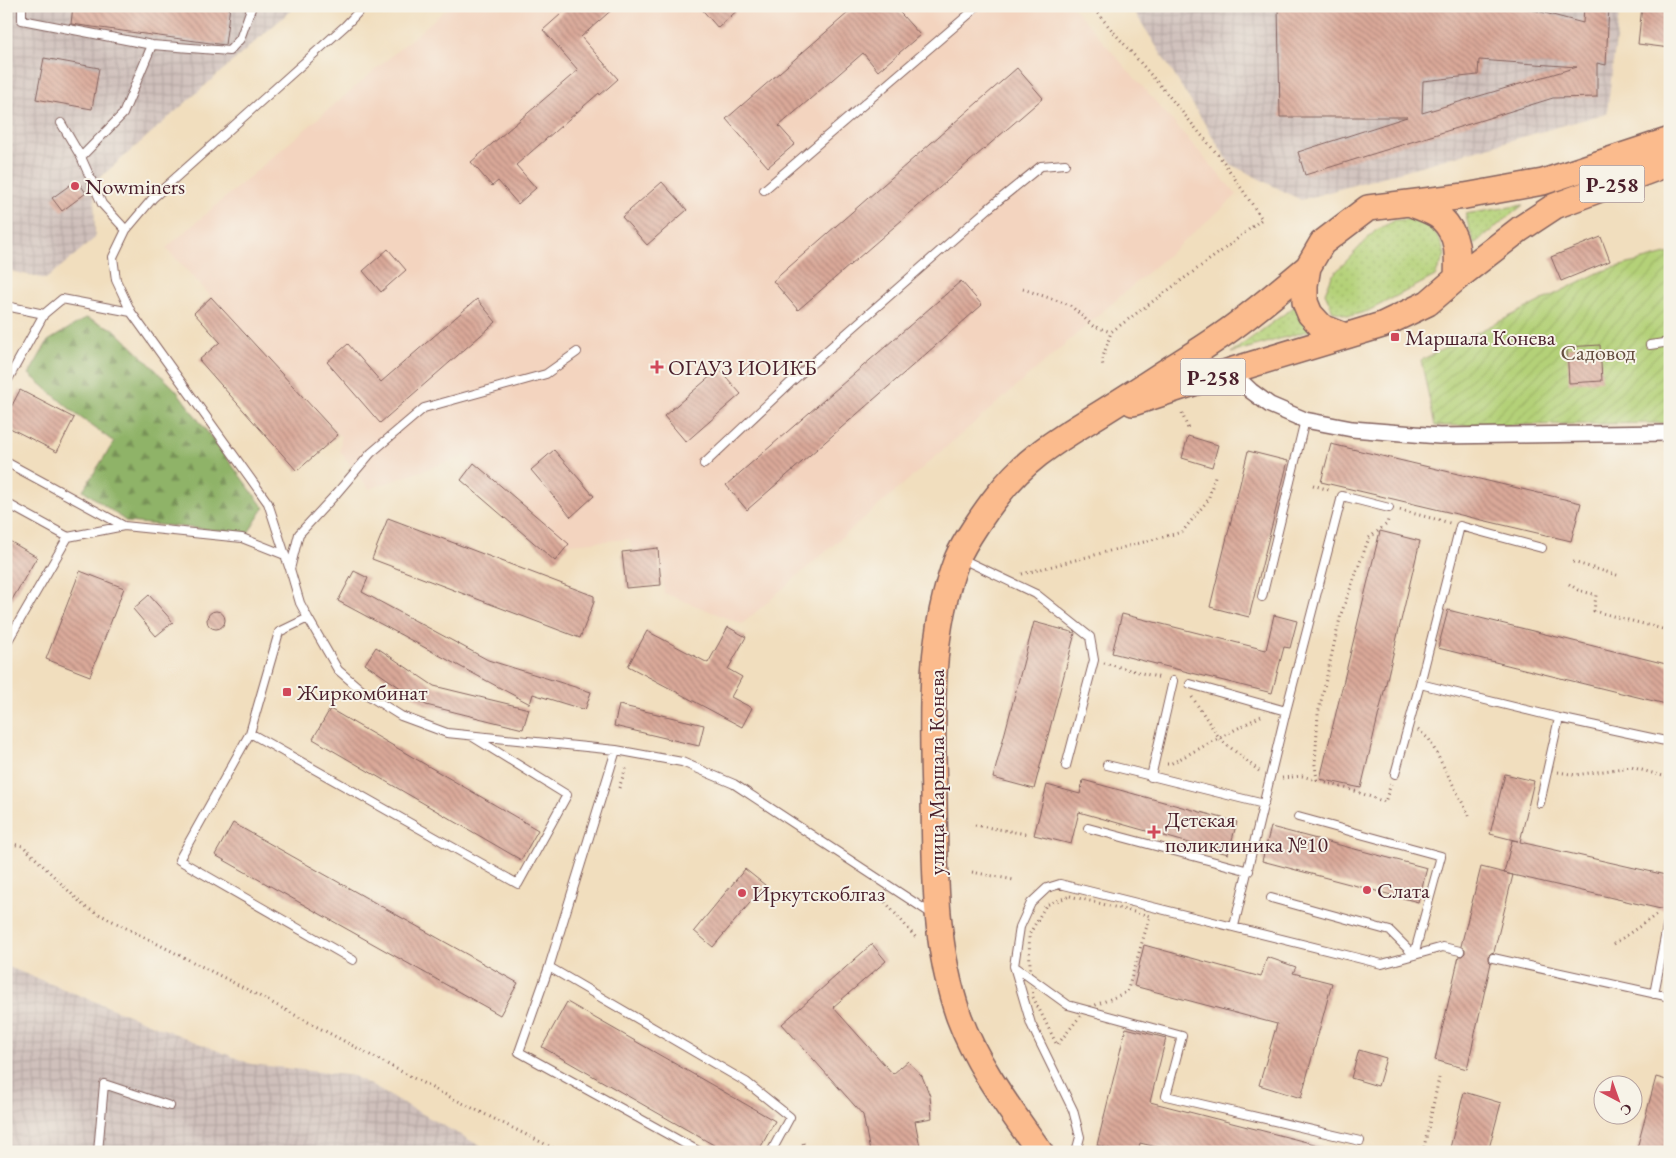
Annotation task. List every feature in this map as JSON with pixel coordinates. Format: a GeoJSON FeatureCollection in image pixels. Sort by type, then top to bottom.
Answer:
{"type":"FeatureCollection","features":[{"type":"Feature","properties":{"kind":"main road","name":"Р-258"},"geometry":{"type":"LineString","coordinates":[[1084,424],[1232,328],[1308,268],[1322,243],[1368,208],[1412,204],[1543,182],[1670,140]]}},
{"type":"Feature","properties":{"kind":"main road","name":"Р-258"},"geometry":{"type":"LineString","coordinates":[[1084,424],[1121,407],[1230,371],[1382,325],[1428,303],[1520,228],[1555,206],[1670,163]]}},
{"type":"Feature","properties":{"kind":"main road"},"geometry":{"type":"LineString","coordinates":[[1412,204],[1441,218],[1456,238],[1457,278]]}},
{"type":"Feature","properties":{"kind":"main road"},"geometry":{"type":"LineString","coordinates":[[1308,268],[1305,302],[1310,314],[1322,327],[1344,336]]}},
{"type":"Feature","properties":{"kind":"main road","name":"улица Маршала Конева"},"geometry":{"type":"LineString","coordinates":[[1040,1152],[990,1077],[971,1044],[959,1016],[941,948],[934,852],[932,692],[941,617],[958,557],[998,495],[1022,467],[1050,444],[1084,424]]}},
{"type":"Feature","properties":{"kind":"street"},"geometry":{"type":"LineString","coordinates":[[1230,371],[1270,405],[1305,420],[1352,430],[1439,436],[1670,434]]}},
{"type":"Feature","properties":{"kind":"lane"},"geometry":{"type":"LineString","coordinates":[[22,6],[22,20],[152,44],[229,51],[240,39],[252,6]]}},
{"type":"Feature","properties":{"kind":"lane"},"geometry":{"type":"LineString","coordinates":[[364,6],[345,26],[153,198],[126,230],[113,257],[116,280],[131,312],[268,503],[300,603],[338,670],[366,694],[401,716],[447,734],[616,750],[682,762],[734,784],[938,918]]}},
{"type":"Feature","properties":{"kind":"lane"},"geometry":{"type":"LineString","coordinates":[[764,190],[968,16],[976,6]]}},
{"type":"Feature","properties":{"kind":"lane"},"geometry":{"type":"LineString","coordinates":[[81,157],[123,114],[152,44]]}},
{"type":"Feature","properties":{"kind":"lane"},"geometry":{"type":"LineString","coordinates":[[61,123],[81,157],[102,204],[126,230]]}},
{"type":"Feature","properties":{"kind":"lane"},"geometry":{"type":"LineString","coordinates":[[704,464],[790,383],[989,208],[1041,166],[1065,164]]}},
{"type":"Feature","properties":{"kind":"lane"},"geometry":{"type":"LineString","coordinates":[[6,383],[44,314],[62,299],[131,312]]}},
{"type":"Feature","properties":{"kind":"lane"},"geometry":{"type":"LineString","coordinates":[[6,306],[44,314]]}},
{"type":"Feature","properties":{"kind":"lane"},"geometry":{"type":"LineString","coordinates":[[1650,345],[1670,342]]}},
{"type":"Feature","properties":{"kind":"lane"},"geometry":{"type":"LineString","coordinates":[[290,569],[299,534],[371,453],[424,408],[546,374],[577,352]]}},
{"type":"Feature","properties":{"kind":"lane"},"geometry":{"type":"LineString","coordinates":[[1262,597],[1305,420]]}},
{"type":"Feature","properties":{"kind":"lane"},"geometry":{"type":"LineString","coordinates":[[6,462],[124,526]]}},
{"type":"Feature","properties":{"kind":"lane"},"geometry":{"type":"LineString","coordinates":[[1234,926],[1249,871],[1286,710],[1342,496],[1389,508]]}},
{"type":"Feature","properties":{"kind":"lane"},"geometry":{"type":"LineString","coordinates":[[6,503],[68,537],[124,526],[242,538],[285,554]]}},
{"type":"Feature","properties":{"kind":"lane"},"geometry":{"type":"LineString","coordinates":[[1395,774],[1460,526],[1542,548]]}},
{"type":"Feature","properties":{"kind":"lane"},"geometry":{"type":"LineString","coordinates":[[6,644],[68,537]]}},
{"type":"Feature","properties":{"kind":"lane"},"geometry":{"type":"LineString","coordinates":[[958,557],[1036,594],[1090,637],[1094,660],[1066,766]]}},
{"type":"Feature","properties":{"kind":"lane"},"geometry":{"type":"LineString","coordinates":[[308,618],[280,632],[250,733],[179,860],[353,960]]}},
{"type":"Feature","properties":{"kind":"lane"},"geometry":{"type":"LineString","coordinates":[[1151,777],[1173,681]]}},
{"type":"Feature","properties":{"kind":"lane"},"geometry":{"type":"LineString","coordinates":[[1190,684],[1286,710]]}},
{"type":"Feature","properties":{"kind":"lane"},"geometry":{"type":"LineString","coordinates":[[1420,684],[1559,718],[1670,742]]}},
{"type":"Feature","properties":{"kind":"lane"},"geometry":{"type":"LineString","coordinates":[[1540,803],[1559,718]]}},
{"type":"Feature","properties":{"kind":"lane"},"geometry":{"type":"LineString","coordinates":[[250,733],[518,884],[567,794],[471,736]]}},
{"type":"Feature","properties":{"kind":"lane"},"geometry":{"type":"LineString","coordinates":[[616,750],[549,967],[519,1052],[700,1152]]}},
{"type":"Feature","properties":{"kind":"lane"},"geometry":{"type":"LineString","coordinates":[[1107,766],[1264,804]]}},
{"type":"Feature","properties":{"kind":"lane"},"geometry":{"type":"LineString","coordinates":[[1298,817],[1441,856],[1414,955]]}},
{"type":"Feature","properties":{"kind":"lane"},"geometry":{"type":"LineString","coordinates":[[1088,828],[1249,871]]}},
{"type":"Feature","properties":{"kind":"lane"},"geometry":{"type":"LineString","coordinates":[[1076,1152],[1080,1137],[1074,1110],[1031,1024],[1014,966],[1020,927],[1031,902],[1047,888],[1060,884],[1382,964],[1443,947],[1460,951]]}},
{"type":"Feature","properties":{"kind":"lane"},"geometry":{"type":"LineString","coordinates":[[1271,898],[1390,931],[1414,955]]}},
{"type":"Feature","properties":{"kind":"lane"},"geometry":{"type":"LineString","coordinates":[[1654,994],[1670,911]]}},
{"type":"Feature","properties":{"kind":"lane"},"geometry":{"type":"LineString","coordinates":[[1493,958],[1670,997]]}},
{"type":"Feature","properties":{"kind":"lane"},"geometry":{"type":"LineString","coordinates":[[1014,966],[1068,1005],[1182,1036],[1166,1096],[1360,1141]]}},
{"type":"Feature","properties":{"kind":"lane"},"geometry":{"type":"LineString","coordinates":[[549,967],[746,1082],[790,1117],[770,1152]]}},
{"type":"Feature","properties":{"kind":"lane"},"geometry":{"type":"LineString","coordinates":[[98,1152],[104,1084],[170,1106]]}},
{"type":"Feature","properties":{"kind":"path"},"geometry":{"type":"LineString","coordinates":[[1090,6],[1223,161],[1262,219],[1111,332],[1102,360],[1103,366]]}},
{"type":"Feature","properties":{"kind":"path"},"geometry":{"type":"LineString","coordinates":[[1024,289],[1070,306],[1093,326],[1111,332]]}},
{"type":"Feature","properties":{"kind":"path"},"geometry":{"type":"LineString","coordinates":[[1182,413],[1188,429]]}},
{"type":"Feature","properties":{"kind":"path"},"geometry":{"type":"LineString","coordinates":[[1002,579],[1182,532],[1208,500],[1216,473]]}},
{"type":"Feature","properties":{"kind":"path"},"geometry":{"type":"LineString","coordinates":[[1313,485],[1329,490]]}},
{"type":"Feature","properties":{"kind":"path"},"geometry":{"type":"LineString","coordinates":[[1317,780],[1315,766],[1318,714],[1341,614],[1369,538],[1387,524],[1389,508],[1460,526]]}},
{"type":"Feature","properties":{"kind":"path"},"geometry":{"type":"LineString","coordinates":[[1573,562],[1620,576]]}},
{"type":"Feature","properties":{"kind":"path"},"geometry":{"type":"LineString","coordinates":[[1569,584],[1578,590],[1596,595],[1594,611],[1670,632]]}},
{"type":"Feature","properties":{"kind":"path"},"geometry":{"type":"LineString","coordinates":[[1094,660],[1173,681]]}},
{"type":"Feature","properties":{"kind":"path"},"geometry":{"type":"LineString","coordinates":[[1192,698],[1220,739],[1257,768]]}},
{"type":"Feature","properties":{"kind":"path"},"geometry":{"type":"LineString","coordinates":[[1170,764],[1266,714]]}},
{"type":"Feature","properties":{"kind":"path"},"geometry":{"type":"LineString","coordinates":[[1429,739],[1471,818]]}},
{"type":"Feature","properties":{"kind":"path"},"geometry":{"type":"LineString","coordinates":[[1548,771],[1576,775],[1631,767],[1670,778]]}},
{"type":"Feature","properties":{"kind":"path"},"geometry":{"type":"LineString","coordinates":[[1277,778],[1302,776],[1385,802],[1395,774]]}},
{"type":"Feature","properties":{"kind":"path"},"geometry":{"type":"LineString","coordinates":[[975,825],[1026,834]]}},
{"type":"Feature","properties":{"kind":"path"},"geometry":{"type":"LineString","coordinates":[[6,843],[23,846],[86,907],[436,1090],[562,1152]]}},
{"type":"Feature","properties":{"kind":"path"},"geometry":{"type":"LineString","coordinates":[[972,872],[1014,880]]}},
{"type":"Feature","properties":{"kind":"path"},"geometry":{"type":"LineString","coordinates":[[1070,896],[1150,916],[1128,992],[1086,1010],[1057,1046],[1033,997],[1029,935],[1046,905],[1070,896]]}},
{"type":"Feature","properties":{"kind":"path"},"geometry":{"type":"LineString","coordinates":[[880,897],[917,939]]}},
{"type":"Feature","properties":{"kind":"path"},"geometry":{"type":"LineString","coordinates":[[1614,944],[1646,923]]}},
{"type":"Feature","properties":{"kind":"path"},"geometry":{"type":"LineString","coordinates":[[1422,1152],[1440,1078]]}},
{"type":"Feature","properties":{"kind":"path"},"geometry":{"type":"LineString","coordinates":[[803,1143],[806,1152]]}},
{"type":"Feature","properties":{"kind":"shaded area"},"geometry":{"type":"Polygon","coordinates":[[[6,6],[296,6],[94,183],[95,238],[46,279],[6,270],[6,6]]]}},
{"type":"Feature","properties":{"kind":"shaded area","name":"ОГАУЗ ИОИКБ"},"geometry":{"type":"Polygon","coordinates":[[[450,6],[1072,6],[1237,195],[742,624],[664,593],[658,548],[633,550],[629,539],[569,544],[465,456],[369,489],[340,451],[341,437],[166,248],[450,6]]]}},
{"type":"Feature","properties":{"kind":"shaded area"},"geometry":{"type":"Polygon","coordinates":[[[1131,6],[1620,6],[1607,113],[1301,200],[1230,164],[1131,6]]]}},
{"type":"Feature","properties":{"kind":"shaded area"},"geometry":{"type":"Polygon","coordinates":[[[6,966],[251,1064],[354,1076],[491,1152],[6,1152],[6,966]]]}},
{"type":"Feature","properties":{"kind":"green space"},"geometry":{"type":"Polygon","coordinates":[[[1523,205],[1474,244],[1465,214],[1523,205]]]}},
{"type":"Feature","properties":{"kind":"green space"},"geometry":{"type":"Polygon","coordinates":[[[1419,219],[1436,234],[1445,255],[1435,276],[1368,311],[1350,316],[1333,311],[1325,293],[1332,276],[1375,231],[1395,220],[1419,219]]]}},
{"type":"Feature","properties":{"kind":"green space","name":"Садовод"},"geometry":{"type":"Polygon","coordinates":[[[1670,253],[1670,423],[1435,426],[1421,360],[1602,271],[1670,253]]]}},
{"type":"Feature","properties":{"kind":"green space"},"geometry":{"type":"Polygon","coordinates":[[[1295,306],[1311,330],[1231,353],[1295,306]]]}},
{"type":"Feature","properties":{"kind":"green space"},"geometry":{"type":"Polygon","coordinates":[[[86,318],[114,329],[176,390],[264,508],[248,533],[127,522],[83,490],[114,442],[77,415],[29,374],[48,341],[86,318]]]}},
{"type":"Feature","properties":{"kind":"building"},"geometry":{"type":"Polygon","coordinates":[[[73,6],[230,6],[225,45],[71,24],[73,6]]]}},
{"type":"Feature","properties":{"kind":"building"},"geometry":{"type":"Polygon","coordinates":[[[570,6],[616,6],[581,37],[618,79],[600,95],[599,93],[516,165],[536,188],[518,204],[498,181],[492,186],[471,162],[578,70],[543,30],[570,6]]]}},
{"type":"Feature","properties":{"kind":"building"},"geometry":{"type":"Polygon","coordinates":[[[699,6],[742,6],[718,28],[699,6]]]}},
{"type":"Feature","properties":{"kind":"building"},"geometry":{"type":"Polygon","coordinates":[[[856,6],[894,6],[920,35],[878,71],[863,53],[779,126],[795,144],[768,167],[726,119],[856,6]]]}},
{"type":"Feature","properties":{"kind":"building"},"geometry":{"type":"Polygon","coordinates":[[[1278,6],[1518,6],[1583,23],[1584,6],[1609,6],[1606,65],[1597,63],[1597,97],[1553,98],[1305,175],[1298,152],[1407,117],[1280,117],[1278,6]],[[1479,60],[1478,75],[1423,81],[1422,113],[1577,67],[1479,60]]]}},
{"type":"Feature","properties":{"kind":"building"},"geometry":{"type":"Polygon","coordinates":[[[1642,6],[1670,6],[1670,48],[1638,44],[1642,6]]]}},
{"type":"Feature","properties":{"kind":"building"},"geometry":{"type":"Polygon","coordinates":[[[44,58],[99,68],[92,109],[36,99],[44,58]]]}},
{"type":"Feature","properties":{"kind":"building"},"geometry":{"type":"Polygon","coordinates":[[[1017,68],[1043,98],[798,310],[773,281],[1017,68]]]}},
{"type":"Feature","properties":{"kind":"building"},"geometry":{"type":"Polygon","coordinates":[[[77,180],[86,193],[62,211],[52,198],[77,180]]]}},
{"type":"Feature","properties":{"kind":"building"},"geometry":{"type":"Polygon","coordinates":[[[662,182],[687,210],[647,245],[622,217],[662,182]]]}},
{"type":"Feature","properties":{"kind":"building"},"geometry":{"type":"Polygon","coordinates":[[[1601,237],[1610,261],[1561,281],[1551,257],[1601,237]]]}},
{"type":"Feature","properties":{"kind":"building"},"geometry":{"type":"Polygon","coordinates":[[[388,249],[406,270],[381,292],[363,271],[388,249]]]}},
{"type":"Feature","properties":{"kind":"building"},"geometry":{"type":"Polygon","coordinates":[[[961,281],[982,305],[747,510],[726,485],[961,281]]]}},
{"type":"Feature","properties":{"kind":"building"},"geometry":{"type":"Polygon","coordinates":[[[211,297],[338,435],[297,471],[199,360],[220,342],[194,313],[211,297]]]}},
{"type":"Feature","properties":{"kind":"building"},"geometry":{"type":"Polygon","coordinates":[[[477,299],[496,322],[380,423],[327,362],[348,344],[381,382],[477,299]]]}},
{"type":"Feature","properties":{"kind":"building"},"geometry":{"type":"Polygon","coordinates":[[[1600,345],[1602,381],[1569,383],[1567,347],[1600,345]]]}},
{"type":"Feature","properties":{"kind":"building"},"geometry":{"type":"Polygon","coordinates":[[[719,369],[741,394],[686,442],[664,416],[719,369]]]}},
{"type":"Feature","properties":{"kind":"building"},"geometry":{"type":"Polygon","coordinates":[[[20,390],[74,418],[57,452],[6,426],[6,417],[20,390]]]}},
{"type":"Feature","properties":{"kind":"building"},"geometry":{"type":"Polygon","coordinates":[[[1188,436],[1218,445],[1212,467],[1182,458],[1188,436]]]}},
{"type":"Feature","properties":{"kind":"building"},"geometry":{"type":"Polygon","coordinates":[[[1331,444],[1581,503],[1571,541],[1321,482],[1331,444]]]}},
{"type":"Feature","properties":{"kind":"building"},"geometry":{"type":"Polygon","coordinates":[[[554,450],[594,496],[571,517],[531,470],[554,450]]]}},
{"type":"Feature","properties":{"kind":"building"},"geometry":{"type":"Polygon","coordinates":[[[1248,451],[1288,461],[1249,617],[1210,607],[1248,451]]]}},
{"type":"Feature","properties":{"kind":"building"},"geometry":{"type":"Polygon","coordinates":[[[474,463],[569,544],[555,561],[461,480],[474,463]]]}},
{"type":"Feature","properties":{"kind":"building"},"geometry":{"type":"Polygon","coordinates":[[[388,518],[594,596],[594,602],[580,638],[372,559],[388,518]]]}},
{"type":"Feature","properties":{"kind":"building"},"geometry":{"type":"Polygon","coordinates":[[[1380,531],[1420,541],[1361,788],[1320,779],[1380,531]]]}},
{"type":"Feature","properties":{"kind":"building"},"geometry":{"type":"Polygon","coordinates":[[[6,539],[37,557],[6,610],[6,539]]]}},
{"type":"Feature","properties":{"kind":"building"},"geometry":{"type":"Polygon","coordinates":[[[658,548],[661,585],[626,588],[622,552],[658,548]]]}},
{"type":"Feature","properties":{"kind":"building"},"geometry":{"type":"Polygon","coordinates":[[[80,571],[124,588],[90,676],[46,659],[80,571]]]}},
{"type":"Feature","properties":{"kind":"building"},"geometry":{"type":"Polygon","coordinates":[[[354,571],[368,578],[362,592],[488,660],[591,692],[585,710],[533,694],[530,704],[338,601],[354,571]]]}},
{"type":"Feature","properties":{"kind":"building"},"geometry":{"type":"Polygon","coordinates":[[[149,595],[173,622],[156,636],[133,609],[149,595]]]}},
{"type":"Feature","properties":{"kind":"building"},"geometry":{"type":"Polygon","coordinates":[[[1448,610],[1670,665],[1670,705],[1438,648],[1448,610]]]}},
{"type":"Feature","properties":{"kind":"building"},"geometry":{"type":"Polygon","coordinates":[[[216,611],[222,614],[225,620],[222,626],[216,629],[210,626],[207,620],[210,614],[216,611]]]}},
{"type":"Feature","properties":{"kind":"building"},"geometry":{"type":"Polygon","coordinates":[[[1122,614],[1266,650],[1274,615],[1297,621],[1290,648],[1284,647],[1272,693],[1112,653],[1122,614]]]}},
{"type":"Feature","properties":{"kind":"building"},"geometry":{"type":"Polygon","coordinates":[[[1034,622],[1075,633],[1034,789],[993,778],[1034,622]]]}},
{"type":"Feature","properties":{"kind":"building"},"geometry":{"type":"Polygon","coordinates":[[[728,627],[746,637],[728,669],[742,677],[731,697],[752,708],[742,727],[628,666],[647,631],[708,663],[728,627]]]}},
{"type":"Feature","properties":{"kind":"building"},"geometry":{"type":"Polygon","coordinates":[[[376,647],[434,686],[529,709],[523,729],[426,705],[365,664],[376,647]]]}},
{"type":"Feature","properties":{"kind":"building"},"geometry":{"type":"Polygon","coordinates":[[[619,705],[704,725],[699,746],[614,726],[619,705]]]}},
{"type":"Feature","properties":{"kind":"building"},"geometry":{"type":"Polygon","coordinates":[[[330,709],[538,830],[521,860],[313,739],[330,709]]]}},
{"type":"Feature","properties":{"kind":"building"},"geometry":{"type":"Polygon","coordinates":[[[1505,774],[1534,781],[1520,842],[1670,876],[1670,906],[1665,910],[1504,873],[1512,840],[1518,841],[1490,834],[1505,774]]]}},
{"type":"Feature","properties":{"kind":"building"},"geometry":{"type":"Polygon","coordinates":[[[1083,780],[1237,822],[1228,854],[1079,812],[1071,844],[1034,835],[1047,785],[1080,794],[1083,780]]]}},
{"type":"Feature","properties":{"kind":"building"},"geometry":{"type":"Polygon","coordinates":[[[233,823],[518,983],[500,1015],[215,855],[233,823]]]}},
{"type":"Feature","properties":{"kind":"building"},"geometry":{"type":"Polygon","coordinates":[[[1271,827],[1427,868],[1418,902],[1262,861],[1271,827]]]}},
{"type":"Feature","properties":{"kind":"building"},"geometry":{"type":"Polygon","coordinates":[[[1481,867],[1513,875],[1494,952],[1488,956],[1488,960],[1491,963],[1467,1069],[1435,1060],[1459,956],[1465,953],[1465,949],[1461,946],[1481,867]]]}},
{"type":"Feature","properties":{"kind":"building"},"geometry":{"type":"Polygon","coordinates":[[[745,869],[765,885],[713,947],[694,931],[745,869]]]}},
{"type":"Feature","properties":{"kind":"building"},"geometry":{"type":"Polygon","coordinates":[[[872,944],[886,961],[833,1007],[893,1074],[908,1061],[922,1076],[930,1096],[932,1118],[915,1121],[921,1152],[870,1152],[863,1115],[782,1024],[872,944]]]}},
{"type":"Feature","properties":{"kind":"building"},"geometry":{"type":"Polygon","coordinates":[[[1144,945],[1261,977],[1267,957],[1296,967],[1293,973],[1332,983],[1301,1098],[1259,1085],[1277,1024],[1134,986],[1144,945]]]}},
{"type":"Feature","properties":{"kind":"building"},"geometry":{"type":"Polygon","coordinates":[[[567,1002],[775,1121],[758,1152],[726,1152],[542,1047],[567,1002]]]}},
{"type":"Feature","properties":{"kind":"building"},"geometry":{"type":"Polygon","coordinates":[[[1126,1028],[1166,1038],[1150,1102],[1322,1146],[1322,1152],[1177,1152],[1140,1143],[1138,1152],[1123,1152],[1097,1145],[1126,1028]]]}},
{"type":"Feature","properties":{"kind":"building"},"geometry":{"type":"Polygon","coordinates":[[[1359,1050],[1386,1058],[1378,1086],[1351,1078],[1359,1050]]]}},
{"type":"Feature","properties":{"kind":"building"},"geometry":{"type":"Polygon","coordinates":[[[1656,1077],[1670,1081],[1670,1152],[1636,1152],[1656,1077]]]}},
{"type":"Feature","properties":{"kind":"building"},"geometry":{"type":"Polygon","coordinates":[[[1464,1092],[1501,1103],[1488,1152],[1449,1152],[1464,1092]]]}},
{"type":"Feature","properties":{"kind":"place","name":"Nowminers"},"geometry":{"type":"Point","coordinates":[75,186]}},
{"type":"Feature","properties":{"kind":"place","name":"Маршала Конева"},"geometry":{"type":"Point","coordinates":[1395,337]}},
{"type":"Feature","properties":{"kind":"place","name":"ОГАУЗ ИОИКБ"},"geometry":{"type":"Point","coordinates":[657,367]}},
{"type":"Feature","properties":{"kind":"place","name":"Жиркомбинат"},"geometry":{"type":"Point","coordinates":[287,692]}},
{"type":"Feature","properties":{"kind":"place","name":"Детская поликлиника №10"},"geometry":{"type":"Point","coordinates":[1154,832]}},
{"type":"Feature","properties":{"kind":"place","name":"Слата"},"geometry":{"type":"Point","coordinates":[1367,890]}},
{"type":"Feature","properties":{"kind":"place","name":"Иркутскоблгаз"},"geometry":{"type":"Point","coordinates":[742,893]}}]}
